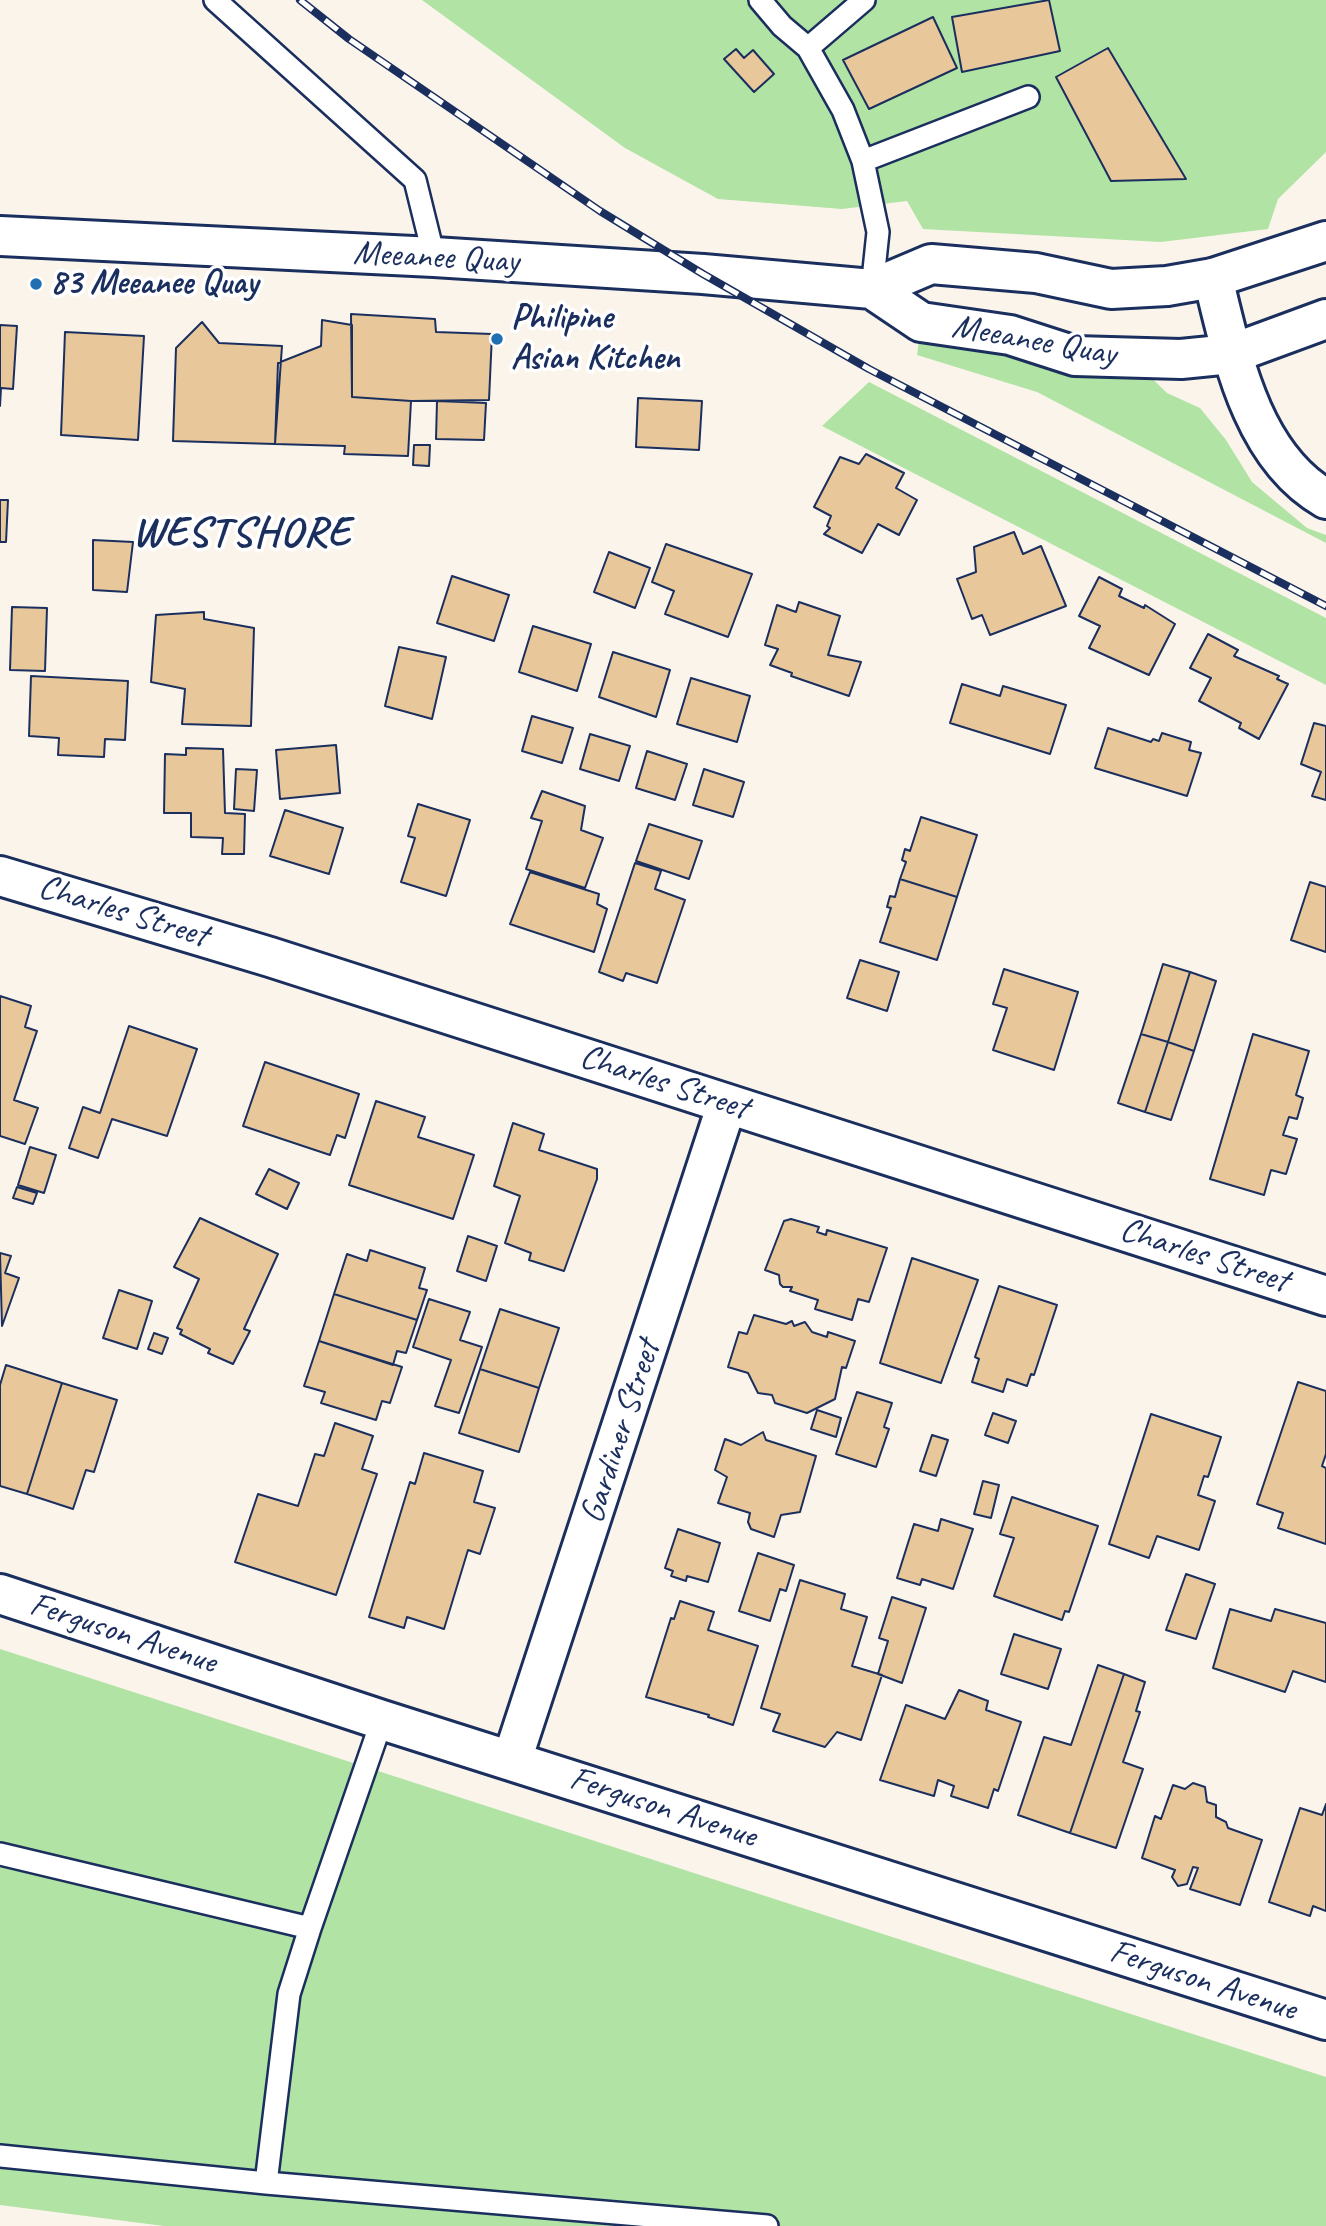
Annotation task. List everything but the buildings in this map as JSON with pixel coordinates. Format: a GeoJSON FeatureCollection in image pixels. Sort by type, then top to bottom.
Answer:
{"type":"FeatureCollection","features":[{"type":"Feature","properties":{"kind":"street","name":"Meeanee Quay"},"geometry":{"type":"LineString","coordinates":[[0,236],[434,257],[703,274],[872,289],[931,264],[1035,273],[1111,289],[1167,286],[1213,278],[1326,241]]}},
{"type":"Feature","properties":{"kind":"street"},"geometry":{"type":"LineString","coordinates":[[1213,278],[1231,354],[1273,447],[1285,466],[1309,489],[1326,499]]}},
{"type":"Feature","properties":{"kind":"street","name":"Meeanee Quay"},"geometry":{"type":"LineString","coordinates":[[872,289],[921,322],[1010,335],[1075,356],[1181,359],[1231,354],[1326,319]]}},
{"type":"Feature","properties":{"kind":"street","name":"Charles Street"},"geometry":{"type":"LineString","coordinates":[[0,876],[257,953],[1326,1296]]}},
{"type":"Feature","properties":{"kind":"street","name":"Gardiner Street"},"geometry":{"type":"LineString","coordinates":[[512,1760],[727,1104]]}},
{"type":"Feature","properties":{"kind":"street","name":"Ferguson Avenue"},"geometry":{"type":"LineString","coordinates":[[0,1594],[382,1720],[1326,2020]]}},
{"type":"Feature","properties":{"kind":"lane"},"geometry":{"type":"LineString","coordinates":[[215,0],[415,180],[434,257]]}},
{"type":"Feature","properties":{"kind":"lane"},"geometry":{"type":"LineString","coordinates":[[760,0],[782,26],[808,48],[843,110],[863,161],[878,232],[872,289]]}},
{"type":"Feature","properties":{"kind":"lane"},"geometry":{"type":"LineString","coordinates":[[808,48],[864,0]]}},
{"type":"Feature","properties":{"kind":"lane"},"geometry":{"type":"LineString","coordinates":[[863,161],[1028,97]]}},
{"type":"Feature","properties":{"kind":"lane"},"geometry":{"type":"LineString","coordinates":[[265,2183],[289,1994],[382,1720]]}},
{"type":"Feature","properties":{"kind":"lane"},"geometry":{"type":"LineString","coordinates":[[0,1854],[310,1928]]}},
{"type":"Feature","properties":{"kind":"lane"},"geometry":{"type":"LineString","coordinates":[[0,2156],[265,2183],[766,2226]]}},
{"type":"Feature","properties":{"kind":"green space"},"geometry":{"type":"Polygon","coordinates":[[[422,0],[1326,0],[1326,152],[1278,199],[1268,229],[1161,242],[923,229],[907,201],[842,209],[718,199],[625,148],[422,0]]]}},
{"type":"Feature","properties":{"kind":"green space"},"geometry":{"type":"Polygon","coordinates":[[[921,325],[1132,359],[1167,393],[1200,408],[1226,440],[1252,482],[1307,528],[1326,535],[1326,543],[1037,392],[917,355],[921,325]]]}},
{"type":"Feature","properties":{"kind":"green space"},"geometry":{"type":"Polygon","coordinates":[[[869,382],[1326,618],[1326,685],[822,426],[869,382]]]}},
{"type":"Feature","properties":{"kind":"green space"},"geometry":{"type":"Polygon","coordinates":[[[0,1649],[1326,2077],[1326,2226],[164,2226],[0,2205],[0,1649]]]}},
{"type":"Feature","properties":{"kind":"railway"},"geometry":{"type":"LineString","coordinates":[[300,0],[349,39],[600,211],[703,274],[869,369],[1326,606]]}},
{"type":"Feature","properties":{"kind":"place","name":"83 Meeanee Quay"},"geometry":{"type":"Point","coordinates":[36,284]}},
{"type":"Feature","properties":{"kind":"place","name":"Philipine Asian Kitchen"},"geometry":{"type":"Point","coordinates":[497,339]}},
{"type":"Feature","properties":{"kind":"district","name":"WESTSHORE"},"geometry":{"type":"Point","coordinates":[242,534]}}]}
